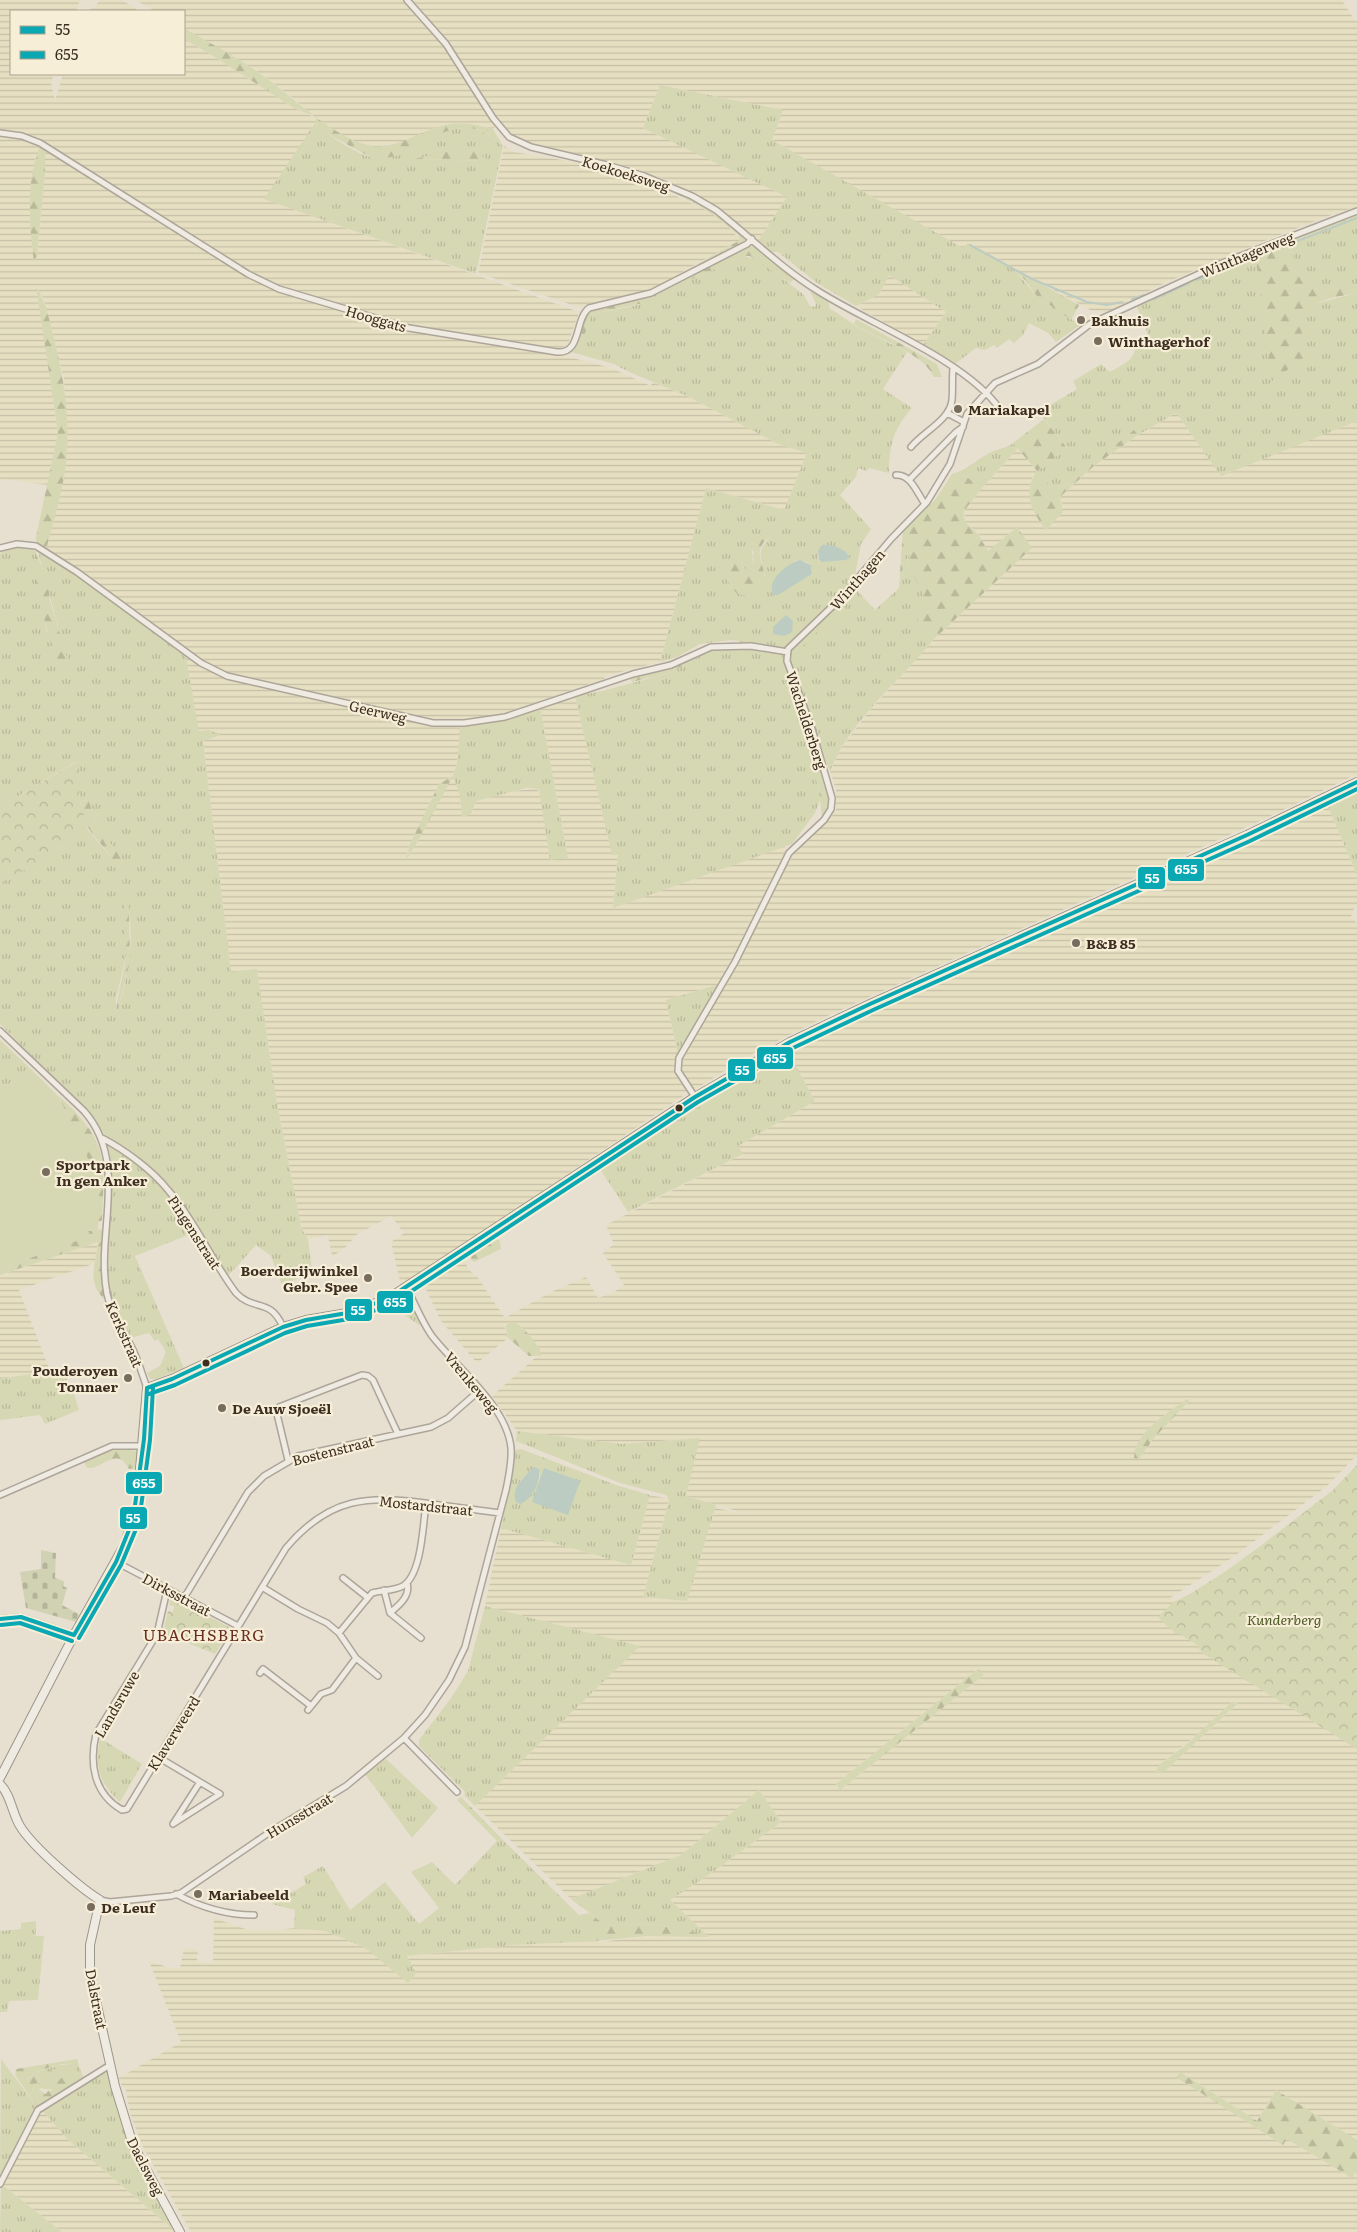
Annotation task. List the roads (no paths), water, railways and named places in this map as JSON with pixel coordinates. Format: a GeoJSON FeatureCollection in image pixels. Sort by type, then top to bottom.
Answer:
{"type":"FeatureCollection","features":[{"type":"Feature","properties":{"kind":"street","name":"Koekoeksweg"},"geometry":{"type":"LineString","coordinates":[[407,0],[446,44],[493,118],[509,137],[530,147],[623,169],[669,186],[709,205],[818,291],[953,368]]}},
{"type":"Feature","properties":{"kind":"street","name":"Hooggats"},"geometry":{"type":"LineString","coordinates":[[0,133],[22,136],[40,143],[248,274],[271,286],[409,328],[554,352],[565,352],[572,348],[584,312],[589,308],[650,293],[747,244],[752,239]]}},
{"type":"Feature","properties":{"kind":"street","name":"Winthagerweg"},"geometry":{"type":"LineString","coordinates":[[1140,303],[1225,262],[1357,211]]}},
{"type":"Feature","properties":{"kind":"street","name":"Winthagen"},"geometry":{"type":"LineString","coordinates":[[788,652],[792,644],[835,606],[898,531],[926,504],[950,464],[967,414],[995,383],[1038,364],[1086,326],[1140,303]]}},
{"type":"Feature","properties":{"kind":"street"},"geometry":{"type":"LineString","coordinates":[[953,368],[986,392],[999,408]]}},
{"type":"Feature","properties":{"kind":"street"},"geometry":{"type":"LineString","coordinates":[[911,447],[947,413],[952,402],[953,368]]}},
{"type":"Feature","properties":{"kind":"street"},"geometry":{"type":"LineString","coordinates":[[947,413],[964,425]]}},
{"type":"Feature","properties":{"kind":"street","name":"Winthagen"},"geometry":{"type":"LineString","coordinates":[[909,480],[964,425]]}},
{"type":"Feature","properties":{"kind":"street"},"geometry":{"type":"LineString","coordinates":[[896,475],[903,475],[909,480],[926,504]]}},
{"type":"Feature","properties":{"kind":"street","name":"Geerweg"},"geometry":{"type":"LineString","coordinates":[[0,548],[17,544],[36,546],[77,572],[201,663],[227,676],[433,723],[464,723],[505,717],[632,674],[678,662],[711,646],[751,646],[788,652]]}},
{"type":"Feature","properties":{"kind":"street","name":"Wachelderberg"},"geometry":{"type":"LineString","coordinates":[[695,1097],[678,1070],[680,1058],[728,975],[790,853],[824,820],[832,805],[812,729],[787,661],[788,652]]}},
{"type":"Feature","properties":{"kind":"street"},"geometry":{"type":"LineString","coordinates":[[147,1388],[178,1377],[283,1326],[369,1307],[407,1288],[695,1097],[755,1061],[819,1027],[1247,835],[1357,782]]}},
{"type":"Feature","properties":{"kind":"street","name":"Kerkstraat"},"geometry":{"type":"LineString","coordinates":[[0,1031],[89,1116],[102,1138],[109,1172],[105,1257],[107,1295],[114,1315],[135,1354],[147,1388],[143,1446],[133,1520],[116,1562],[74,1635],[1,1774]]}},
{"type":"Feature","properties":{"kind":"street","name":"Pingenstraat"},"geometry":{"type":"LineString","coordinates":[[102,1138],[145,1167],[161,1182],[175,1199],[236,1293],[246,1301],[273,1310],[283,1326]]}},
{"type":"Feature","properties":{"kind":"street","name":"Vrenkeweg"},"geometry":{"type":"LineString","coordinates":[[407,1288],[431,1333],[480,1390],[502,1420],[511,1446],[510,1468],[500,1513]]}},
{"type":"Feature","properties":{"kind":"street"},"geometry":{"type":"LineString","coordinates":[[288,1460],[277,1414],[279,1407],[362,1376],[368,1376],[374,1380],[398,1434]]}},
{"type":"Feature","properties":{"kind":"street","name":"Bostenstraat"},"geometry":{"type":"LineString","coordinates":[[184,1598],[248,1492],[264,1476],[288,1460],[308,1453],[440,1424],[480,1390]]}},
{"type":"Feature","properties":{"kind":"street"},"geometry":{"type":"LineString","coordinates":[[0,1495],[112,1446],[143,1446]]}},
{"type":"Feature","properties":{"kind":"street","name":"Mostardstraat"},"geometry":{"type":"LineString","coordinates":[[220,1658],[262,1586],[293,1540],[308,1526],[333,1510],[350,1503],[388,1498],[500,1513]]}},
{"type":"Feature","properties":{"kind":"street"},"geometry":{"type":"LineString","coordinates":[[339,1633],[372,1593],[398,1588],[407,1583],[420,1552],[426,1503]]}},
{"type":"Feature","properties":{"kind":"street","name":"Hunsstraat"},"geometry":{"type":"LineString","coordinates":[[100,1900],[110,1902],[176,1894],[280,1826],[337,1792],[404,1738],[435,1703],[459,1662],[470,1630],[500,1513]]}},
{"type":"Feature","properties":{"kind":"street","name":"Dirksstraat"},"geometry":{"type":"LineString","coordinates":[[116,1562],[238,1626]]}},
{"type":"Feature","properties":{"kind":"street"},"geometry":{"type":"LineString","coordinates":[[343,1578],[367,1597]]}},
{"type":"Feature","properties":{"kind":"street"},"geometry":{"type":"LineString","coordinates":[[390,1613],[406,1596],[409,1589],[407,1583]]}},
{"type":"Feature","properties":{"kind":"street"},"geometry":{"type":"LineString","coordinates":[[262,1586],[298,1609],[327,1623],[339,1633],[356,1658],[378,1676]]}},
{"type":"Feature","properties":{"kind":"street","name":"Landsruwe"},"geometry":{"type":"LineString","coordinates":[[127,1809],[122,1810],[116,1806],[103,1793],[96,1781],[93,1747],[96,1734],[157,1634],[167,1590]]}},
{"type":"Feature","properties":{"kind":"street"},"geometry":{"type":"LineString","coordinates":[[384,1590],[390,1613],[421,1638]]}},
{"type":"Feature","properties":{"kind":"street"},"geometry":{"type":"LineString","coordinates":[[0,1619],[20,1617],[74,1635]]}},
{"type":"Feature","properties":{"kind":"street","name":"Klaverweerd"},"geometry":{"type":"LineString","coordinates":[[127,1809],[220,1658]]}},
{"type":"Feature","properties":{"kind":"street"},"geometry":{"type":"LineString","coordinates":[[260,1673],[263,1669],[310,1708],[321,1694],[332,1690],[356,1658]]}},
{"type":"Feature","properties":{"kind":"street"},"geometry":{"type":"LineString","coordinates":[[404,1738],[457,1792]]}},
{"type":"Feature","properties":{"kind":"street"},"geometry":{"type":"LineString","coordinates":[[158,1756],[220,1794],[173,1824],[200,1782]]}},
{"type":"Feature","properties":{"kind":"street"},"geometry":{"type":"LineString","coordinates":[[0,1784],[6,1791],[14,1816],[24,1832],[50,1860],[100,1900]]}},
{"type":"Feature","properties":{"kind":"street"},"geometry":{"type":"LineString","coordinates":[[176,1894],[187,1900],[232,1915],[254,1915]]}},
{"type":"Feature","properties":{"kind":"street","name":"Dalstraat"},"geometry":{"type":"LineString","coordinates":[[100,1900],[92,1934],[90,1964],[94,1997],[118,2098]]}},
{"type":"Feature","properties":{"kind":"street"},"geometry":{"type":"LineString","coordinates":[[0,2184],[38,2110],[110,2065]]}},
{"type":"Feature","properties":{"kind":"street","name":"Daelsweg"},"geometry":{"type":"LineString","coordinates":[[118,2098],[133,2144],[180,2232]]}},
{"type":"Feature","properties":{"kind":"waterway"},"geometry":{"type":"LineString","coordinates":[[1197,280],[1357,218]]}},
{"type":"Feature","properties":{"kind":"waterway"},"geometry":{"type":"LineString","coordinates":[[970,245],[1032,279],[1087,302],[1107,305],[1122,302]]}},
{"type":"Feature","properties":{"kind":"waterway"},"geometry":{"type":"LineString","coordinates":[[1154,299],[1189,283]]}},
{"type":"Feature","properties":{"kind":"waterway"},"geometry":{"type":"LineString","coordinates":[[1132,299],[1144,295]]}},
{"type":"Feature","properties":{"kind":"place","name":"Bakhuis"},"geometry":{"type":"Point","coordinates":[1081,320]}},
{"type":"Feature","properties":{"kind":"place","name":"Winthagerhof"},"geometry":{"type":"Point","coordinates":[1098,341]}},
{"type":"Feature","properties":{"kind":"place","name":"Mariakapel"},"geometry":{"type":"Point","coordinates":[958,409]}},
{"type":"Feature","properties":{"kind":"place","name":"B&B 85"},"geometry":{"type":"Point","coordinates":[1076,943]}},
{"type":"Feature","properties":{"kind":"place","name":"Sportpark In gen Anker"},"geometry":{"type":"Point","coordinates":[46,1172]}},
{"type":"Feature","properties":{"kind":"place","name":"Boerderijwinkel Gebr. Spee"},"geometry":{"type":"Point","coordinates":[368,1278]}},
{"type":"Feature","properties":{"kind":"place","name":"Pouderoyen Tonnaer"},"geometry":{"type":"Point","coordinates":[128,1378]}},
{"type":"Feature","properties":{"kind":"place","name":"De Auw Sjoeël"},"geometry":{"type":"Point","coordinates":[222,1408]}},
{"type":"Feature","properties":{"kind":"place","name":"Mariabeeld"},"geometry":{"type":"Point","coordinates":[198,1894]}},
{"type":"Feature","properties":{"kind":"place","name":"De Leuf"},"geometry":{"type":"Point","coordinates":[91,1907]}},
{"type":"Feature","properties":{"kind":"district","name":"UBACHSBERG"},"geometry":{"type":"Point","coordinates":[204,1634]}},
{"type":"Feature","properties":{"kind":"park label","name":"Kunderberg"},"geometry":{"type":"Point","coordinates":[1284,1619]}}]}
